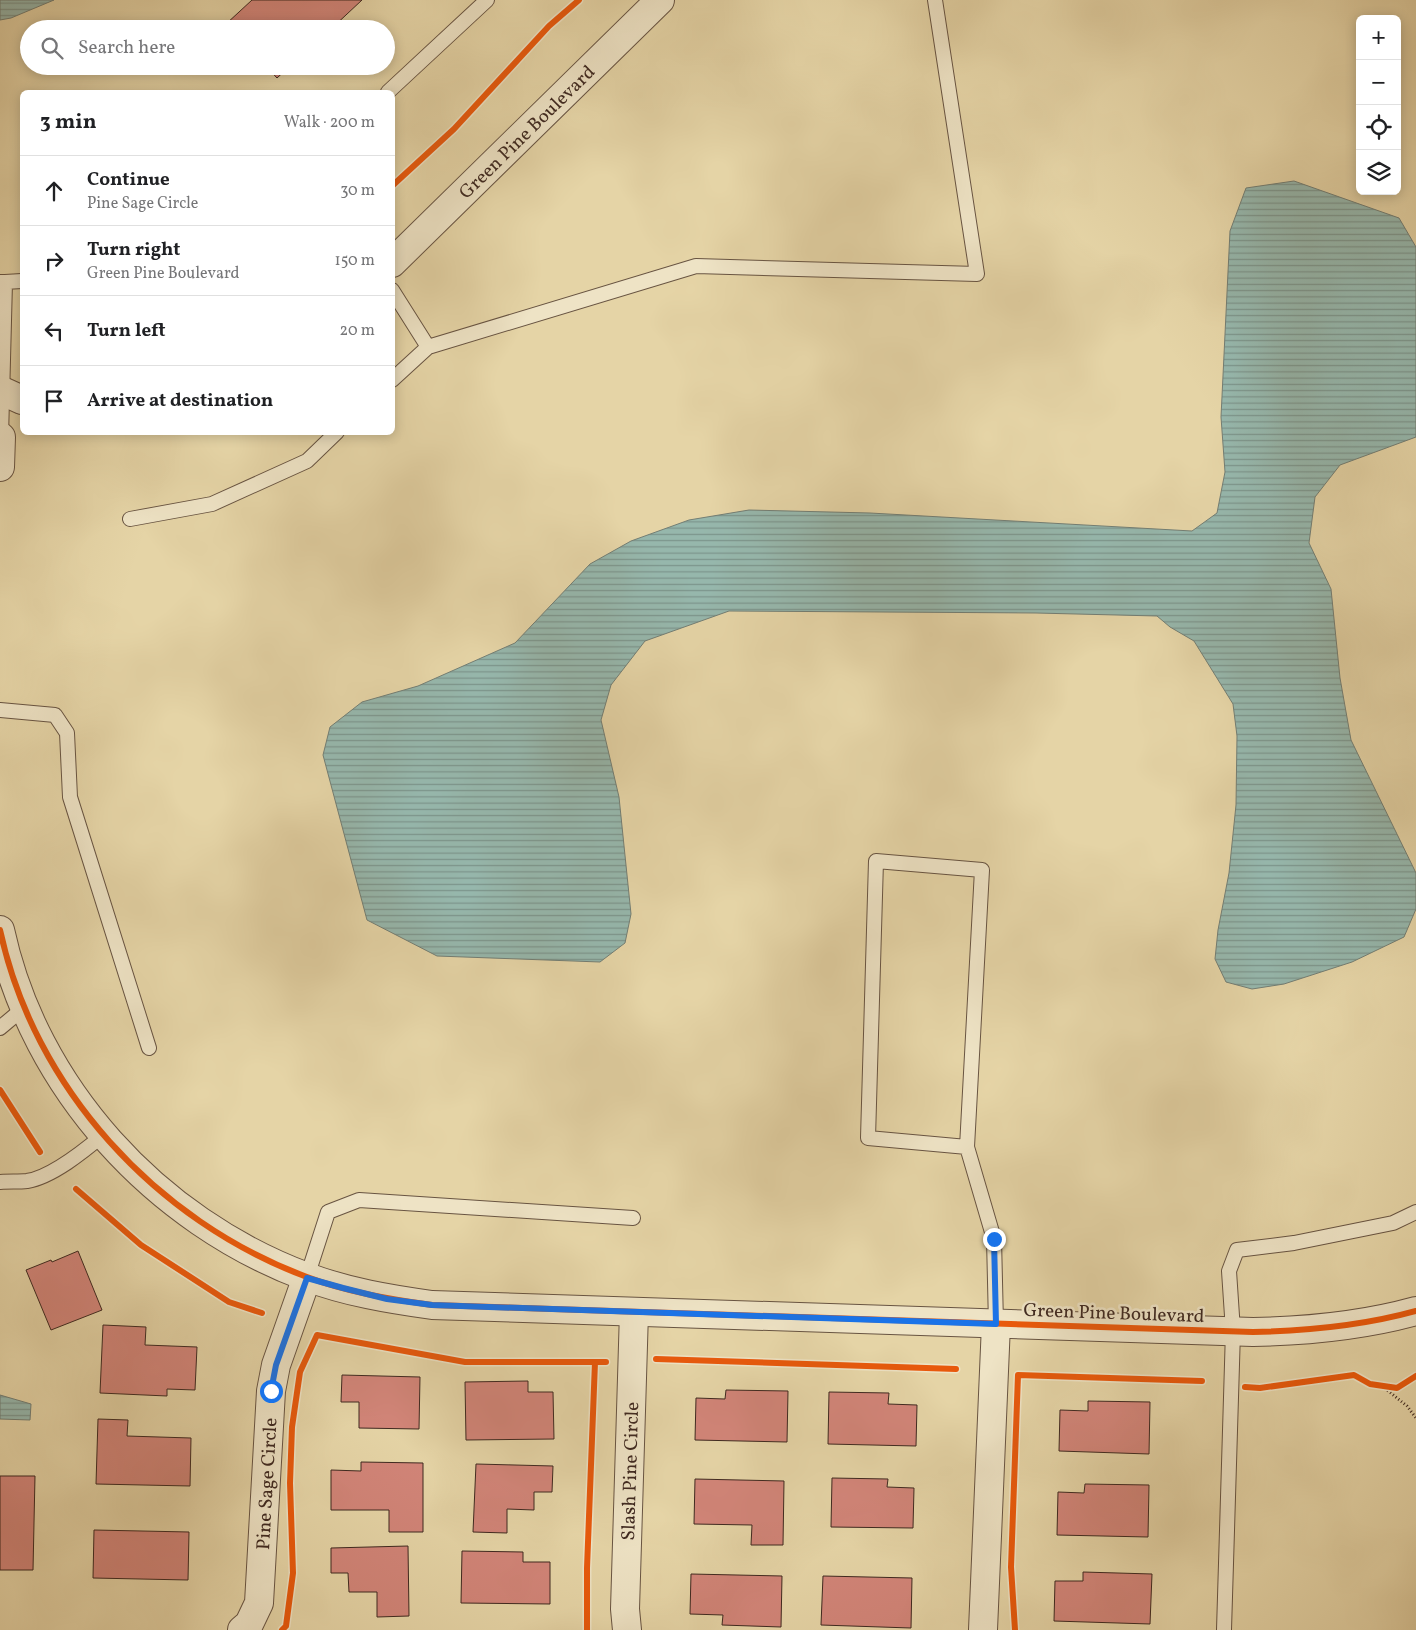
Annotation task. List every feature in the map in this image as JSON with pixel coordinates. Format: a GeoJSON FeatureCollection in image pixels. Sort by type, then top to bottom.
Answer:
{"type":"FeatureCollection","features":[{"type":"Feature","properties":{"kind":"street","name":"Green Pine Boulevard"},"geometry":{"type":"LineString","coordinates":[[395,260],[660,0]]}},
{"type":"Feature","properties":{"kind":"street"},"geometry":{"type":"LineString","coordinates":[[0,467],[8,434]]}},
{"type":"Feature","properties":{"kind":"street","name":"Green Pine Boulevard"},"geometry":{"type":"LineString","coordinates":[[0,930],[5,955],[25,1007],[49,1058],[73,1097],[115,1150],[147,1181],[201,1223],[259,1257],[307,1278],[343,1288],[387,1299],[432,1305],[1233,1331],[1294,1331],[1343,1326],[1392,1318],[1416,1310]]}},
{"type":"Feature","properties":{"kind":"street","name":"Pine Sage Circle"},"geometry":{"type":"LineString","coordinates":[[242,1630],[249,1624],[259,1603],[271,1391],[276,1365],[307,1278]]}},
{"type":"Feature","properties":{"kind":"street","name":"Slash Pine Circle"},"geometry":{"type":"LineString","coordinates":[[627,1630],[625,1609],[634,1312]]}},
{"type":"Feature","properties":{"kind":"street"},"geometry":{"type":"LineString","coordinates":[[983,1630],[996,1324]]}},
{"type":"Feature","properties":{"kind":"lane"},"geometry":{"type":"LineString","coordinates":[[390,90],[487,0]]}},
{"type":"Feature","properties":{"kind":"lane"},"geometry":{"type":"LineString","coordinates":[[395,377],[428,347],[696,266],[977,274],[936,0]]}},
{"type":"Feature","properties":{"kind":"lane"},"geometry":{"type":"LineString","coordinates":[[8,434],[8,393],[2,282],[20,281]]}},
{"type":"Feature","properties":{"kind":"lane"},"geometry":{"type":"LineString","coordinates":[[395,295],[428,347]]}},
{"type":"Feature","properties":{"kind":"lane"},"geometry":{"type":"LineString","coordinates":[[130,519],[212,504],[307,461],[335,435]]}},
{"type":"Feature","properties":{"kind":"lane"},"geometry":{"type":"LineString","coordinates":[[0,710],[55,715],[67,732],[70,797],[149,1048]]}},
{"type":"Feature","properties":{"kind":"lane"},"geometry":{"type":"LineString","coordinates":[[967,1147],[868,1138],[876,861],[982,870],[967,1147],[994,1239],[996,1324]]}},
{"type":"Feature","properties":{"kind":"lane"},"geometry":{"type":"LineString","coordinates":[[0,1028],[25,1007]]}},
{"type":"Feature","properties":{"kind":"lane"},"geometry":{"type":"LineString","coordinates":[[0,1182],[29,1181],[54,1171],[82,1153],[103,1135]]}},
{"type":"Feature","properties":{"kind":"lane"},"geometry":{"type":"LineString","coordinates":[[307,1278],[328,1212],[358,1200],[633,1218]]}},
{"type":"Feature","properties":{"kind":"lane"},"geometry":{"type":"LineString","coordinates":[[1224,1630],[1233,1331],[1229,1271],[1237,1250],[1294,1243],[1393,1223],[1416,1212]]}},
{"type":"Feature","properties":{"kind":"path"},"geometry":{"type":"LineString","coordinates":[[1379,1386],[1397,1388]]}},
{"type":"Feature","properties":{"kind":"path"},"geometry":{"type":"LineString","coordinates":[[1379,1386],[1407,1406],[1416,1418]]}},
{"type":"Feature","properties":{"kind":"water"},"geometry":{"type":"Polygon","coordinates":[[[0,0],[54,0],[11,18],[0,20],[0,0]]]}},
{"type":"Feature","properties":{"kind":"water"},"geometry":{"type":"Polygon","coordinates":[[[1294,181],[1399,218],[1416,247],[1416,437],[1340,465],[1315,497],[1309,543],[1331,589],[1340,678],[1351,740],[1416,873],[1416,909],[1404,937],[1352,962],[1284,984],[1252,989],[1226,982],[1215,959],[1218,930],[1229,873],[1236,805],[1237,736],[1233,704],[1194,641],[1170,627],[1157,616],[1036,613],[729,611],[645,641],[611,685],[601,720],[619,797],[631,914],[625,943],[600,962],[437,956],[367,920],[323,755],[330,727],[362,702],[418,686],[515,643],[590,564],[631,541],[689,520],[749,510],[870,513],[1192,531],[1217,513],[1225,472],[1221,417],[1230,231],[1246,188],[1294,181]]]}},
{"type":"Feature","properties":{"kind":"water"},"geometry":{"type":"Polygon","coordinates":[[[0,1395],[31,1404],[30,1420],[0,1419],[0,1395]]]}},
{"type":"Feature","properties":{"kind":"building"},"geometry":{"type":"Polygon","coordinates":[[[252,0],[362,0],[341,20],[230,20],[252,0]]]}},
{"type":"Feature","properties":{"kind":"building"},"geometry":{"type":"Polygon","coordinates":[[[78,1251],[102,1310],[51,1330],[26,1270],[78,1251]]]}},
{"type":"Feature","properties":{"kind":"building"},"geometry":{"type":"Polygon","coordinates":[[[103,1325],[146,1327],[145,1345],[197,1347],[195,1390],[167,1389],[167,1396],[100,1393],[103,1325]]]}},
{"type":"Feature","properties":{"kind":"building"},"geometry":{"type":"Polygon","coordinates":[[[342,1375],[420,1377],[419,1429],[359,1428],[359,1402],[341,1402],[342,1375]]]}},
{"type":"Feature","properties":{"kind":"building"},"geometry":{"type":"Polygon","coordinates":[[[528,1381],[528,1392],[553,1392],[554,1439],[466,1440],[465,1382],[528,1381]]]}},
{"type":"Feature","properties":{"kind":"building"},"geometry":{"type":"Polygon","coordinates":[[[726,1390],[788,1391],[787,1442],[695,1440],[696,1398],[725,1399],[726,1390]]]}},
{"type":"Feature","properties":{"kind":"building"},"geometry":{"type":"Polygon","coordinates":[[[829,1392],[889,1393],[888,1404],[917,1405],[916,1446],[828,1444],[829,1392]]]}},
{"type":"Feature","properties":{"kind":"building"},"geometry":{"type":"Polygon","coordinates":[[[1088,1401],[1150,1402],[1149,1454],[1059,1451],[1060,1410],[1088,1411],[1088,1401]]]}},
{"type":"Feature","properties":{"kind":"building"},"geometry":{"type":"Polygon","coordinates":[[[98,1419],[128,1420],[127,1436],[191,1438],[190,1486],[96,1484],[98,1419]]]}},
{"type":"Feature","properties":{"kind":"building"},"geometry":{"type":"Polygon","coordinates":[[[361,1462],[423,1463],[423,1532],[389,1532],[389,1510],[331,1510],[331,1470],[361,1471],[361,1462]]]}},
{"type":"Feature","properties":{"kind":"building"},"geometry":{"type":"Polygon","coordinates":[[[476,1464],[553,1466],[552,1492],[534,1492],[534,1510],[507,1509],[507,1533],[473,1532],[476,1464]]]}},
{"type":"Feature","properties":{"kind":"building"},"geometry":{"type":"Polygon","coordinates":[[[0,1476],[35,1476],[33,1570],[0,1570],[0,1476]]]}},
{"type":"Feature","properties":{"kind":"building"},"geometry":{"type":"Polygon","coordinates":[[[832,1478],[888,1479],[887,1487],[914,1488],[913,1528],[831,1527],[832,1478]]]}},
{"type":"Feature","properties":{"kind":"building"},"geometry":{"type":"Polygon","coordinates":[[[695,1479],[784,1481],[783,1545],[751,1545],[752,1525],[694,1524],[695,1479]]]}},
{"type":"Feature","properties":{"kind":"building"},"geometry":{"type":"Polygon","coordinates":[[[1085,1484],[1149,1485],[1148,1537],[1057,1535],[1058,1492],[1084,1493],[1085,1484]]]}},
{"type":"Feature","properties":{"kind":"building"},"geometry":{"type":"Polygon","coordinates":[[[94,1530],[189,1532],[188,1580],[93,1578],[94,1530]]]}},
{"type":"Feature","properties":{"kind":"building"},"geometry":{"type":"Polygon","coordinates":[[[408,1546],[409,1616],[377,1617],[377,1592],[349,1592],[348,1573],[331,1573],[331,1548],[408,1546]]]}},
{"type":"Feature","properties":{"kind":"building"},"geometry":{"type":"Polygon","coordinates":[[[462,1551],[523,1552],[523,1562],[550,1562],[550,1604],[461,1603],[462,1551]]]}},
{"type":"Feature","properties":{"kind":"building"},"geometry":{"type":"Polygon","coordinates":[[[1083,1572],[1152,1574],[1150,1624],[1054,1621],[1055,1581],[1083,1581],[1083,1572]]]}},
{"type":"Feature","properties":{"kind":"building"},"geometry":{"type":"Polygon","coordinates":[[[691,1574],[782,1576],[781,1627],[722,1625],[723,1615],[690,1614],[691,1574]]]}},
{"type":"Feature","properties":{"kind":"building"},"geometry":{"type":"Polygon","coordinates":[[[823,1576],[912,1578],[911,1628],[821,1625],[823,1576]]]}},
{"type":"Feature","properties":{"kind":"cycle path"},"geometry":{"type":"LineString","coordinates":[[395,183],[454,129],[549,26],[579,0]]}},
{"type":"Feature","properties":{"kind":"cycle path"},"geometry":{"type":"LineString","coordinates":[[0,930],[17,988],[41,1043],[72,1094],[110,1142],[152,1184],[200,1221],[252,1252],[307,1277],[337,1287],[432,1305],[1253,1332],[1335,1327],[1416,1311]]}},
{"type":"Feature","properties":{"kind":"cycle path"},"geometry":{"type":"LineString","coordinates":[[0,1090],[40,1152]]}},
{"type":"Feature","properties":{"kind":"cycle path"},"geometry":{"type":"LineString","coordinates":[[76,1189],[141,1245],[229,1302],[262,1313]]}},
{"type":"Feature","properties":{"kind":"cycle path"},"geometry":{"type":"LineString","coordinates":[[282,1630],[286,1626],[293,1573],[290,1483],[292,1427],[300,1372],[317,1335],[465,1362],[606,1362]]}},
{"type":"Feature","properties":{"kind":"cycle path"},"geometry":{"type":"LineString","coordinates":[[656,1359],[956,1369]]}},
{"type":"Feature","properties":{"kind":"cycle path"},"geometry":{"type":"LineString","coordinates":[[587,1630],[587,1568],[595,1362]]}},
{"type":"Feature","properties":{"kind":"cycle path"},"geometry":{"type":"LineString","coordinates":[[1015,1630],[1011,1567],[1018,1375],[1202,1381]]}},
{"type":"Feature","properties":{"kind":"cycle path"},"geometry":{"type":"LineString","coordinates":[[1245,1387],[1260,1388],[1354,1375],[1370,1384],[1397,1388],[1416,1376]]}},
{"type":"Feature","properties":{"kind":"route"},"geometry":{"type":"LineString","coordinates":[[271,1391],[276,1365],[307,1278],[387,1299],[432,1305],[996,1324],[994,1239]]}}]}
